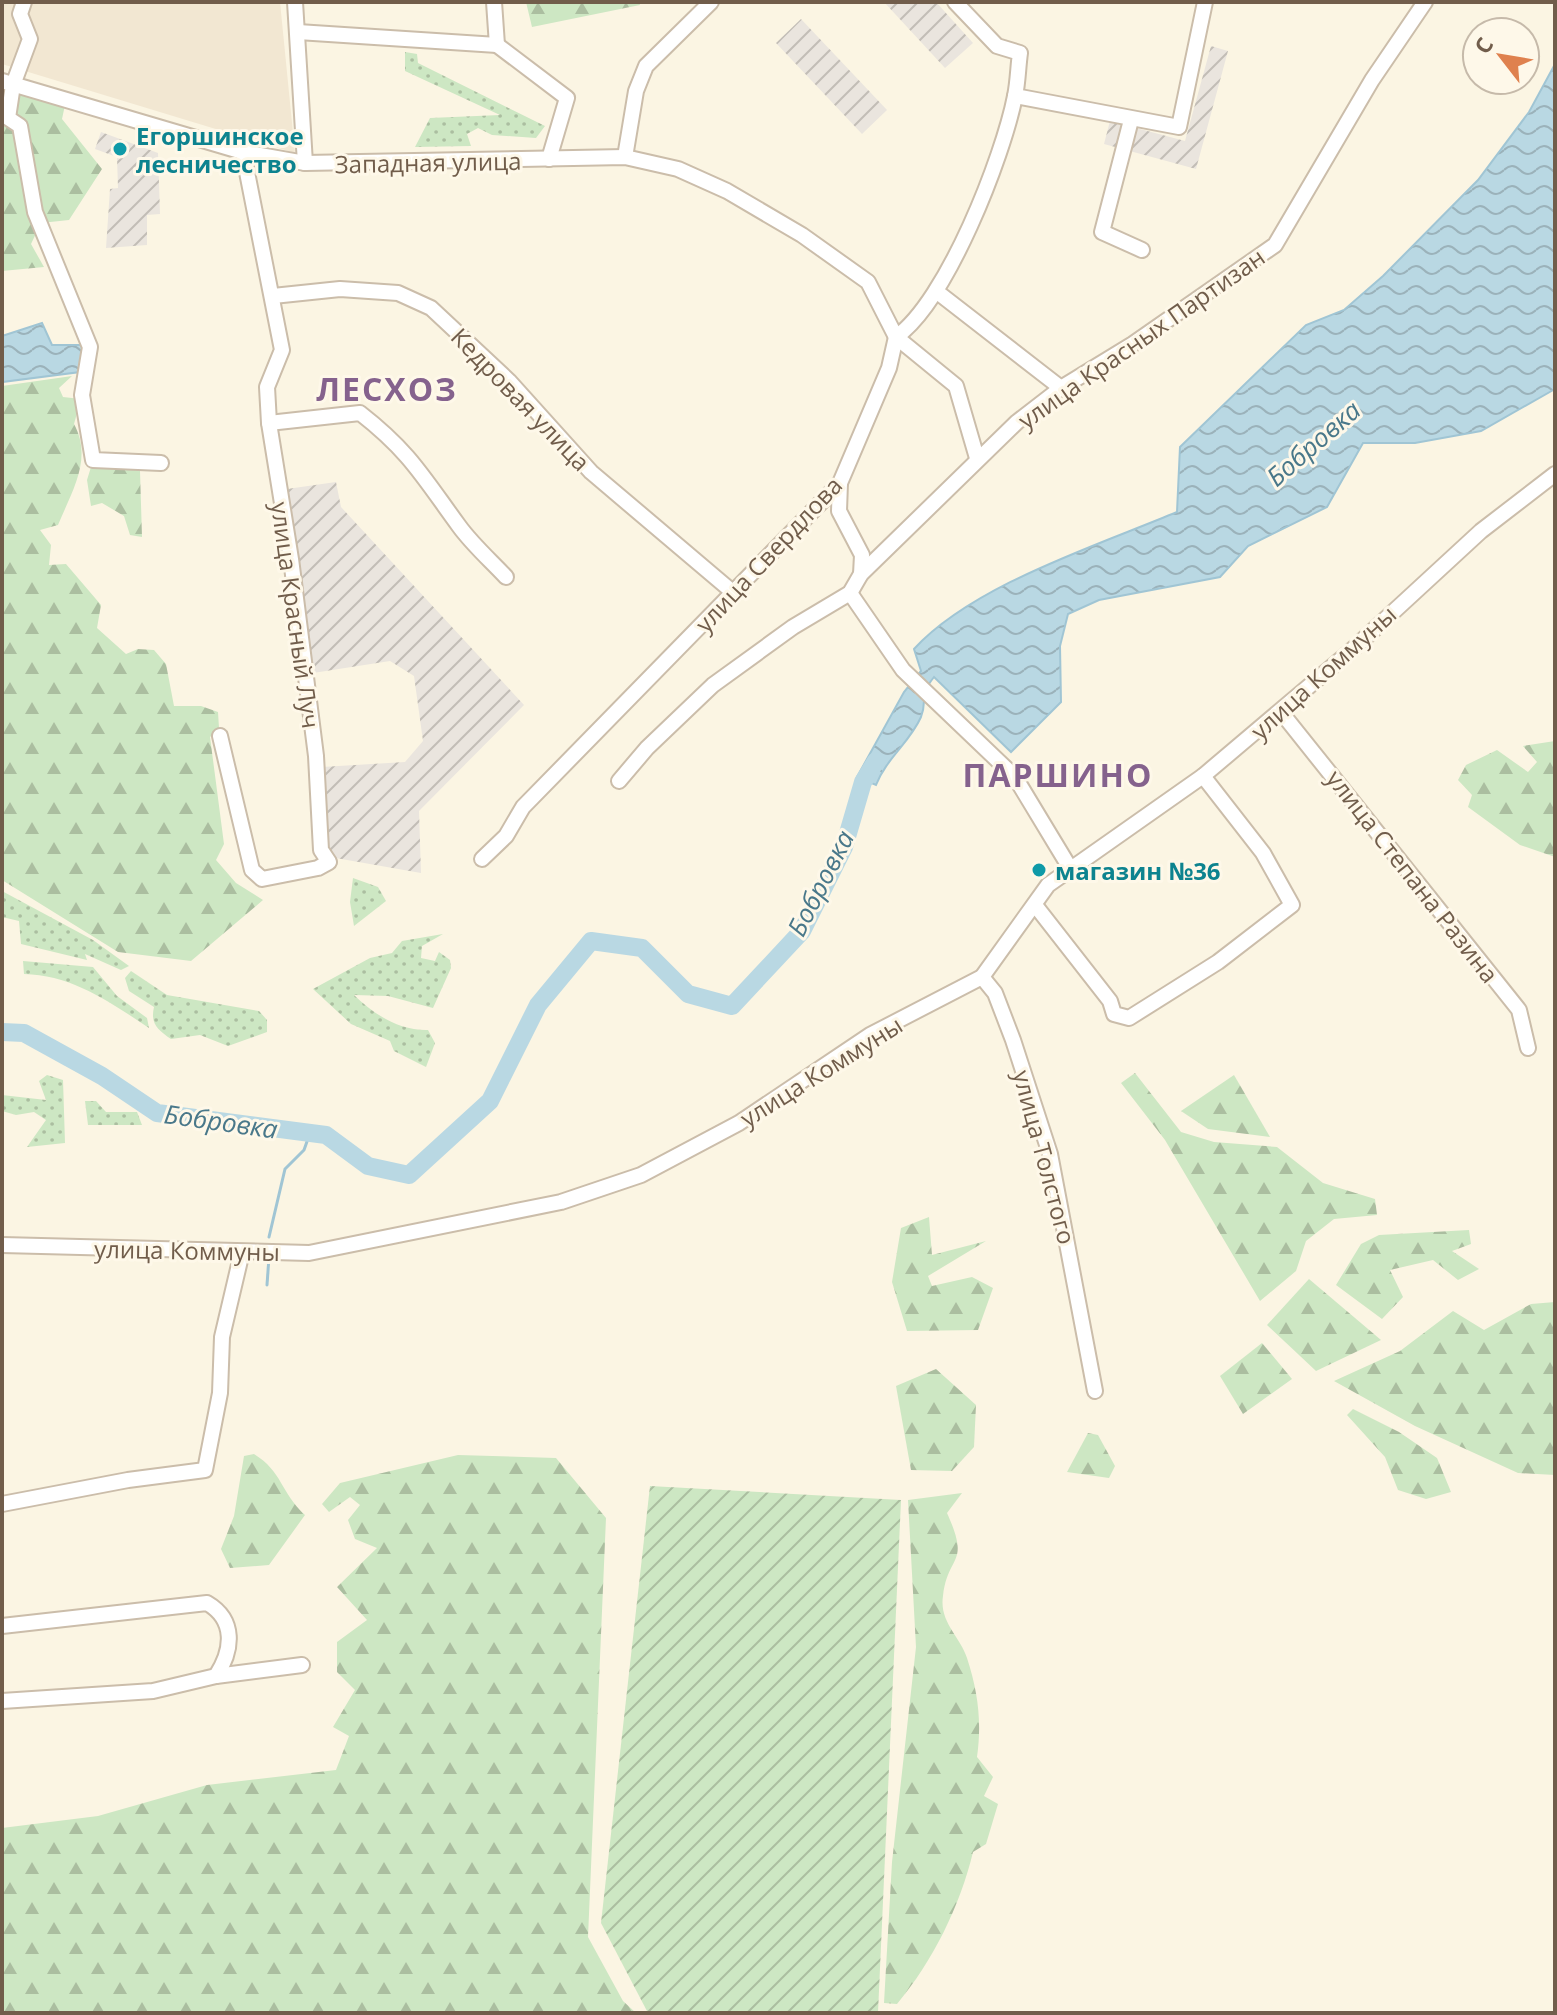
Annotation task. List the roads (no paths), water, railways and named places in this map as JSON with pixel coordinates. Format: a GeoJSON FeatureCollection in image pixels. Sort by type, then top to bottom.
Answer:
{"type":"FeatureCollection","features":[{"type":"Feature","properties":{"kind":"street"},"geometry":{"type":"LineString","coordinates":[[24,2],[20,14],[30,39],[8,83],[8,118],[20,126],[35,212],[90,347],[82,395],[93,460],[161,463]]}},
{"type":"Feature","properties":{"kind":"street"},"geometry":{"type":"LineString","coordinates":[[295,2],[305,163]]}},
{"type":"Feature","properties":{"kind":"street"},"geometry":{"type":"LineString","coordinates":[[494,2],[497,45]]}},
{"type":"Feature","properties":{"kind":"street"},"geometry":{"type":"LineString","coordinates":[[625,157],[636,91],[646,66],[711,2]]}},
{"type":"Feature","properties":{"kind":"street","name":"улица Свердлова"},"geometry":{"type":"LineString","coordinates":[[482,859],[506,836],[523,807],[735,594],[840,483],[889,368],[896,337],[909,327],[936,291],[977,205],[1015,96],[1020,53],[997,46],[955,2]]}},
{"type":"Feature","properties":{"kind":"street"},"geometry":{"type":"LineString","coordinates":[[1015,96],[1179,127],[1205,2]]}},
{"type":"Feature","properties":{"kind":"street","name":"улица Красных Партизан"},"geometry":{"type":"LineString","coordinates":[[619,781],[647,748],[713,685],[793,627],[850,593],[861,574],[977,458],[1061,388],[1133,344],[1275,245],[1372,80],[1425,2]]}},
{"type":"Feature","properties":{"kind":"street"},"geometry":{"type":"LineString","coordinates":[[298,32],[497,45],[567,98],[549,159]]}},
{"type":"Feature","properties":{"kind":"street","name":"Западная улица"},"geometry":{"type":"LineString","coordinates":[[8,83],[243,152],[305,163],[625,157],[678,169],[727,191],[802,235],[868,282],[896,337]]}},
{"type":"Feature","properties":{"kind":"street"},"geometry":{"type":"LineString","coordinates":[[1131,120],[1102,232],[1142,250]]}},
{"type":"Feature","properties":{"kind":"street","name":"улица Красный Луч"},"geometry":{"type":"LineString","coordinates":[[220,736],[252,870],[262,879],[318,868],[329,862],[321,850],[316,756],[291,559],[269,423],[267,387],[282,350],[243,152]]}},
{"type":"Feature","properties":{"kind":"street","name":"Кедровая улица"},"geometry":{"type":"LineString","coordinates":[[273,296],[340,289],[398,293],[431,308],[509,381],[591,472],[735,594]]}},
{"type":"Feature","properties":{"kind":"street"},"geometry":{"type":"LineString","coordinates":[[936,291],[1061,388]]}},
{"type":"Feature","properties":{"kind":"street"},"geometry":{"type":"LineString","coordinates":[[896,337],[956,386],[977,458]]}},
{"type":"Feature","properties":{"kind":"street"},"geometry":{"type":"LineString","coordinates":[[269,423],[360,413],[397,441],[425,475],[460,528],[506,577]]}},
{"type":"Feature","properties":{"kind":"street","name":"улица Коммуны"},"geometry":{"type":"LineString","coordinates":[[2,1245],[309,1253],[495,1218],[603,1190],[641,1175],[739,1123],[870,1035],[982,977],[1048,885],[1203,776],[1281,712],[1481,531],[1552,482]]}},
{"type":"Feature","properties":{"kind":"street"},"geometry":{"type":"LineString","coordinates":[[840,483],[839,511],[862,555],[861,574]]}},
{"type":"Feature","properties":{"kind":"street"},"geometry":{"type":"LineString","coordinates":[[850,593],[903,670],[1015,777],[1031,798],[1070,868]]}},
{"type":"Feature","properties":{"kind":"street","name":"улица Степана Разина"},"geometry":{"type":"LineString","coordinates":[[1281,712],[1519,1010],[1528,1048]]}},
{"type":"Feature","properties":{"kind":"street"},"geometry":{"type":"LineString","coordinates":[[1035,905],[1110,1001],[1114,1014],[1129,1018],[1218,962],[1292,905],[1263,853],[1203,776]]}},
{"type":"Feature","properties":{"kind":"street","name":"улица Толстого"},"geometry":{"type":"LineString","coordinates":[[982,977],[995,993],[1009,1028],[1050,1154],[1095,1391]]}},
{"type":"Feature","properties":{"kind":"street"},"geometry":{"type":"LineString","coordinates":[[2,1504],[128,1480],[205,1470],[220,1393],[222,1337],[242,1252]]}},
{"type":"Feature","properties":{"kind":"street"},"geometry":{"type":"LineString","coordinates":[[2,1626],[207,1603],[220,1610],[231,1629],[225,1663],[216,1676]]}},
{"type":"Feature","properties":{"kind":"street"},"geometry":{"type":"LineString","coordinates":[[2,1701],[153,1691],[216,1676],[302,1665]]}},
{"type":"Feature","properties":{"kind":"water"},"geometry":{"type":"Polygon","coordinates":[[[1555,64],[1555,389],[1481,431],[1415,443],[1363,443],[1327,507],[1248,546],[1220,577],[1099,600],[1068,614],[1060,646],[1061,702],[1011,752],[934,677],[926,689],[921,717],[876,785],[857,777],[904,692],[921,671],[914,649],[939,626],[1002,586],[1177,512],[1180,447],[1306,325],[1344,310],[1383,276],[1478,180],[1538,96],[1541,96],[1541,90],[1555,64]]]}},
{"type":"Feature","properties":{"kind":"water"},"geometry":{"type":"Polygon","coordinates":[[[42,323],[52,345],[84,345],[80,372],[2,382],[2,336],[42,323]]]}},
{"type":"Feature","properties":{"kind":"waterway","name":"Бобровка"},"geometry":{"type":"LineString","coordinates":[[2,1032],[24,1033],[102,1076],[157,1113],[326,1135],[368,1166],[409,1175],[490,1101],[538,1005],[591,941],[642,948],[688,994],[732,1006],[802,931],[844,847],[863,782],[876,761]]}},
{"type":"Feature","properties":{"kind":"waterway"},"geometry":{"type":"LineString","coordinates":[[269,1237],[285,1169],[304,1150],[310,1133]]}},
{"type":"Feature","properties":{"kind":"waterway"},"geometry":{"type":"LineString","coordinates":[[267,1285],[269,1257]]}},
{"type":"Feature","properties":{"kind":"place","name":"Егоршинское лесничество"},"geometry":{"type":"Point","coordinates":[120,149]}},
{"type":"Feature","properties":{"kind":"place","name":"магазин №36"},"geometry":{"type":"Point","coordinates":[1039,870]}},
{"type":"Feature","properties":{"kind":"district","name":"ЛЕСХОЗ"},"geometry":{"type":"Point","coordinates":[387,388]}},
{"type":"Feature","properties":{"kind":"district","name":"ПАРШИНО"},"geometry":{"type":"Point","coordinates":[1058,774]}}]}
